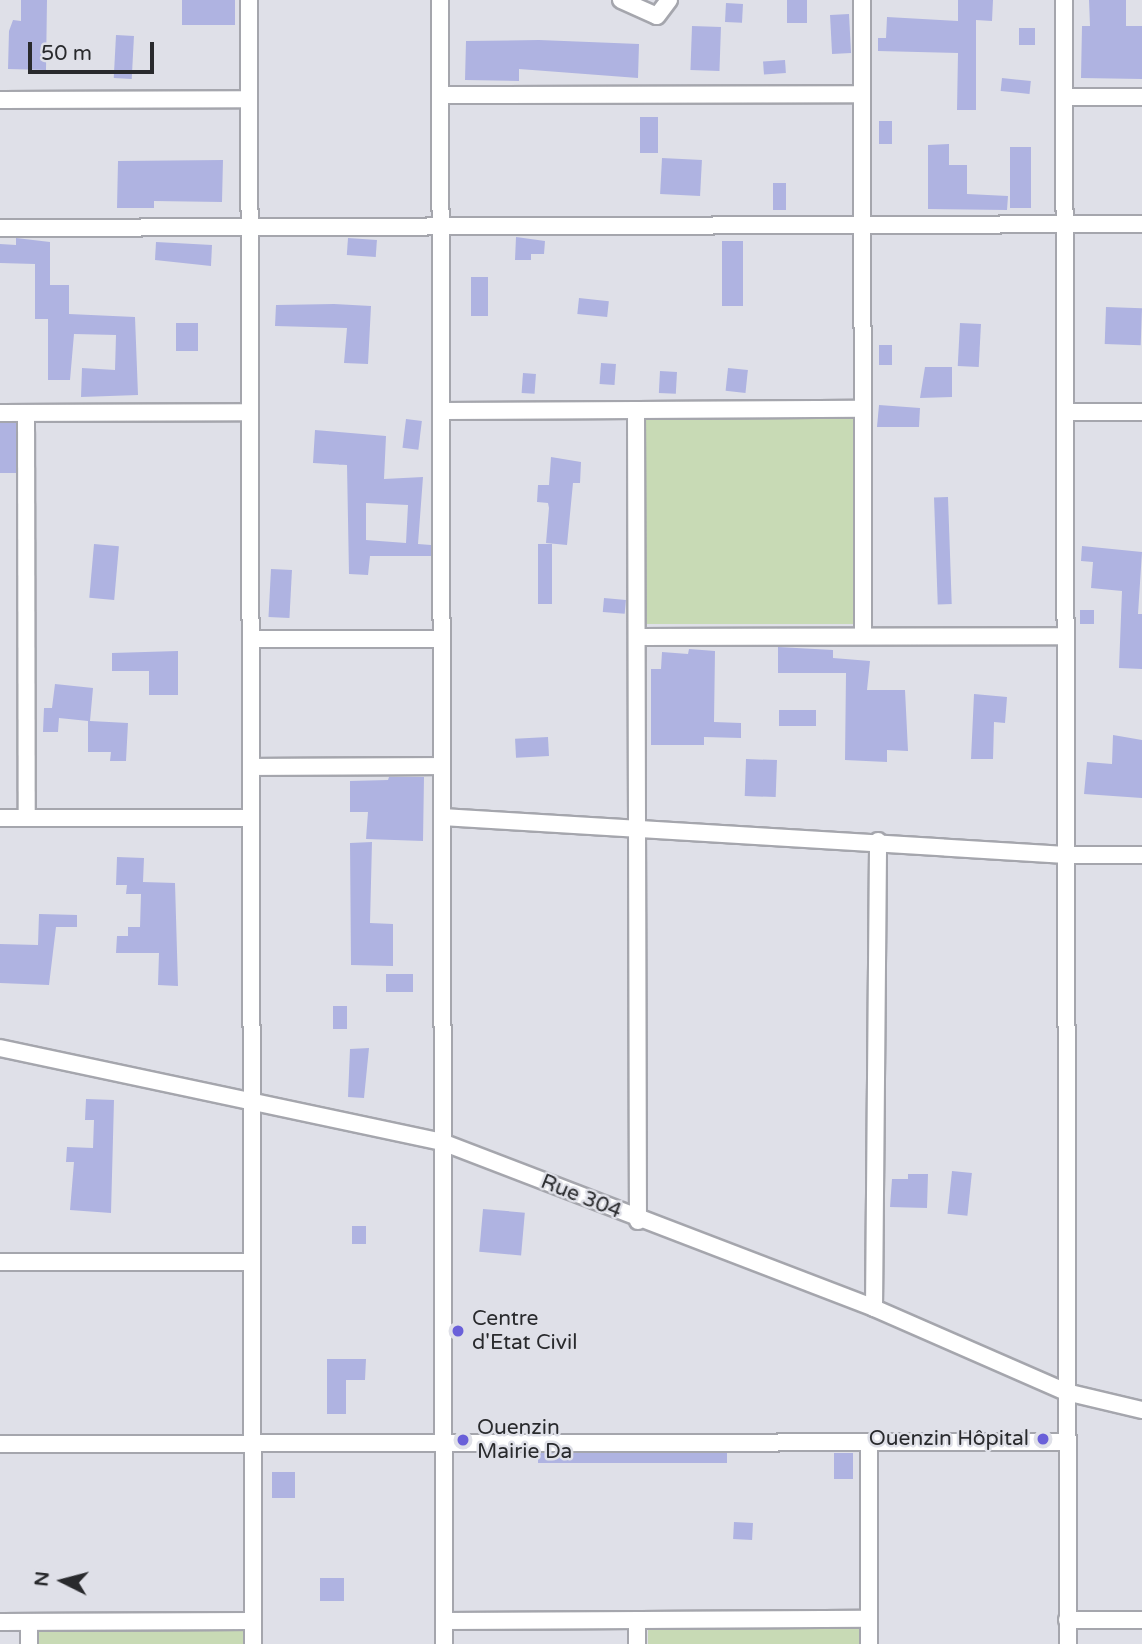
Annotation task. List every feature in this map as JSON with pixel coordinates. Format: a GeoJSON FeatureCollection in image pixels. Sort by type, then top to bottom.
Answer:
{"type":"FeatureCollection","features":[{"type":"Feature","properties":{"kind":"street"},"geometry":{"type":"LineString","coordinates":[[249,0],[253,1644]]}},
{"type":"Feature","properties":{"kind":"street"},"geometry":{"type":"LineString","coordinates":[[440,0],[444,1644]]}},
{"type":"Feature","properties":{"kind":"street"},"geometry":{"type":"LineString","coordinates":[[621,0],[657,16],[669,0]]}},
{"type":"Feature","properties":{"kind":"street"},"geometry":{"type":"LineString","coordinates":[[862,0],[863,636]]}},
{"type":"Feature","properties":{"kind":"street"},"geometry":{"type":"LineString","coordinates":[[1064,0],[1068,1644]]}},
{"type":"Feature","properties":{"kind":"street"},"geometry":{"type":"LineString","coordinates":[[440,95],[862,94]]}},
{"type":"Feature","properties":{"kind":"street"},"geometry":{"type":"LineString","coordinates":[[1064,97],[1142,97]]}},
{"type":"Feature","properties":{"kind":"street"},"geometry":{"type":"LineString","coordinates":[[0,100],[249,99]]}},
{"type":"Feature","properties":{"kind":"street"},"geometry":{"type":"LineString","coordinates":[[0,228],[1142,224]]}},
{"type":"Feature","properties":{"kind":"street"},"geometry":{"type":"LineString","coordinates":[[441,411],[863,409]]}},
{"type":"Feature","properties":{"kind":"street"},"geometry":{"type":"LineString","coordinates":[[636,410],[638,1220]]}},
{"type":"Feature","properties":{"kind":"street"},"geometry":{"type":"LineString","coordinates":[[26,412],[27,818]]}},
{"type":"Feature","properties":{"kind":"street"},"geometry":{"type":"LineString","coordinates":[[0,413],[250,412]]}},
{"type":"Feature","properties":{"kind":"street"},"geometry":{"type":"LineString","coordinates":[[1065,412],[1142,412]]}},
{"type":"Feature","properties":{"kind":"street"},"geometry":{"type":"LineString","coordinates":[[637,637],[1065,636]]}},
{"type":"Feature","properties":{"kind":"street"},"geometry":{"type":"LineString","coordinates":[[251,639],[441,639]]}},
{"type":"Feature","properties":{"kind":"street"},"geometry":{"type":"LineString","coordinates":[[251,766],[442,766]]}},
{"type":"Feature","properties":{"kind":"street"},"geometry":{"type":"LineString","coordinates":[[442,817],[878,841],[1066,855],[1142,855]]}},
{"type":"Feature","properties":{"kind":"street"},"geometry":{"type":"LineString","coordinates":[[0,818],[251,818]]}},
{"type":"Feature","properties":{"kind":"street"},"geometry":{"type":"LineString","coordinates":[[874,1308],[878,841]]}},
{"type":"Feature","properties":{"kind":"street","name":"Rue 304"},"geometry":{"type":"LineString","coordinates":[[0,1048],[442,1142],[638,1220],[874,1308],[1066,1392],[1142,1410]]}},
{"type":"Feature","properties":{"kind":"street"},"geometry":{"type":"LineString","coordinates":[[0,1262],[252,1262]]}},
{"type":"Feature","properties":{"kind":"street"},"geometry":{"type":"LineString","coordinates":[[869,1442],[869,1644]]}},
{"type":"Feature","properties":{"kind":"street"},"geometry":{"type":"LineString","coordinates":[[0,1444],[1067,1442]]}},
{"type":"Feature","properties":{"kind":"street"},"geometry":{"type":"LineString","coordinates":[[444,1620],[869,1619]]}},
{"type":"Feature","properties":{"kind":"street"},"geometry":{"type":"LineString","coordinates":[[637,1620],[637,1644]]}},
{"type":"Feature","properties":{"kind":"street"},"geometry":{"type":"LineString","coordinates":[[1068,1620],[1142,1620]]}},
{"type":"Feature","properties":{"kind":"street"},"geometry":{"type":"LineString","coordinates":[[0,1622],[253,1621]]}},
{"type":"Feature","properties":{"kind":"street"},"geometry":{"type":"LineString","coordinates":[[29,1622],[29,1644]]}},
{"type":"Feature","properties":{"kind":"green space"},"geometry":{"type":"Polygon","coordinates":[[[642,417],[855,417],[855,624],[642,624],[642,417]]]}},
{"type":"Feature","properties":{"kind":"green space"},"geometry":{"type":"Polygon","coordinates":[[[648,1629],[861,1629],[861,1644],[648,1644],[648,1629]]]}},
{"type":"Feature","properties":{"kind":"green space"},"geometry":{"type":"Polygon","coordinates":[[[37,1630],[250,1630],[250,1644],[37,1644],[37,1630]]]}},
{"type":"Feature","properties":{"kind":"building"},"geometry":{"type":"Polygon","coordinates":[[[21,0],[47,0],[46,70],[8,69],[9,31],[13,20],[21,21],[21,0]]]}},
{"type":"Feature","properties":{"kind":"building"},"geometry":{"type":"Polygon","coordinates":[[[182,0],[235,0],[235,25],[182,25],[182,0]]]}},
{"type":"Feature","properties":{"kind":"building"},"geometry":{"type":"Polygon","coordinates":[[[787,0],[807,0],[807,23],[787,23],[787,0]]]}},
{"type":"Feature","properties":{"kind":"building"},"geometry":{"type":"Polygon","coordinates":[[[958,0],[993,0],[992,21],[976,20],[976,110],[957,110],[958,53],[878,51],[878,38],[886,38],[887,17],[958,21],[958,0]]]}},
{"type":"Feature","properties":{"kind":"building"},"geometry":{"type":"Polygon","coordinates":[[[1089,0],[1126,0],[1126,26],[1142,26],[1142,79],[1081,78],[1082,26],[1090,26],[1089,0]]]}},
{"type":"Feature","properties":{"kind":"building"},"geometry":{"type":"Polygon","coordinates":[[[726,3],[743,4],[742,23],[725,22],[726,3]]]}},
{"type":"Feature","properties":{"kind":"building"},"geometry":{"type":"Polygon","coordinates":[[[849,14],[851,53],[832,54],[830,15],[849,14]]]}},
{"type":"Feature","properties":{"kind":"building"},"geometry":{"type":"Polygon","coordinates":[[[692,26],[721,27],[719,71],[690,70],[692,26]]]}},
{"type":"Feature","properties":{"kind":"building"},"geometry":{"type":"Polygon","coordinates":[[[1019,28],[1035,28],[1035,45],[1019,45],[1019,28]]]}},
{"type":"Feature","properties":{"kind":"building"},"geometry":{"type":"Polygon","coordinates":[[[116,35],[134,36],[132,79],[114,78],[116,35]]]}},
{"type":"Feature","properties":{"kind":"building"},"geometry":{"type":"Polygon","coordinates":[[[539,40],[639,44],[638,78],[519,69],[519,81],[465,80],[466,41],[539,40]]]}},
{"type":"Feature","properties":{"kind":"building"},"geometry":{"type":"Polygon","coordinates":[[[785,60],[786,73],[764,75],[763,62],[785,60]]]}},
{"type":"Feature","properties":{"kind":"building"},"geometry":{"type":"Polygon","coordinates":[[[1002,78],[1031,81],[1029,94],[1001,91],[1002,78]]]}},
{"type":"Feature","properties":{"kind":"building"},"geometry":{"type":"Polygon","coordinates":[[[640,117],[658,117],[658,153],[640,153],[640,117]]]}},
{"type":"Feature","properties":{"kind":"building"},"geometry":{"type":"Polygon","coordinates":[[[879,121],[892,121],[892,144],[879,144],[879,121]]]}},
{"type":"Feature","properties":{"kind":"building"},"geometry":{"type":"Polygon","coordinates":[[[949,144],[949,165],[967,165],[967,194],[1008,196],[1007,210],[928,209],[928,145],[949,144]]]}},
{"type":"Feature","properties":{"kind":"building"},"geometry":{"type":"Polygon","coordinates":[[[1010,147],[1031,147],[1031,208],[1010,208],[1010,147]]]}},
{"type":"Feature","properties":{"kind":"building"},"geometry":{"type":"Polygon","coordinates":[[[662,158],[702,160],[700,196],[660,194],[662,158]]]}},
{"type":"Feature","properties":{"kind":"building"},"geometry":{"type":"Polygon","coordinates":[[[223,160],[222,202],[154,201],[154,208],[117,208],[118,161],[223,160]]]}},
{"type":"Feature","properties":{"kind":"building"},"geometry":{"type":"Polygon","coordinates":[[[773,183],[786,183],[786,210],[773,210],[773,183]]]}},
{"type":"Feature","properties":{"kind":"building"},"geometry":{"type":"Polygon","coordinates":[[[516,237],[545,241],[544,254],[531,254],[531,260],[515,260],[516,237]]]}},
{"type":"Feature","properties":{"kind":"building"},"geometry":{"type":"Polygon","coordinates":[[[16,238],[50,242],[50,285],[69,285],[69,314],[135,317],[138,395],[81,397],[82,368],[115,370],[116,335],[74,334],[70,380],[48,380],[48,319],[35,319],[35,264],[0,263],[0,244],[16,245],[16,238]]]}},
{"type":"Feature","properties":{"kind":"building"},"geometry":{"type":"Polygon","coordinates":[[[348,238],[377,240],[376,257],[347,255],[348,238]]]}},
{"type":"Feature","properties":{"kind":"building"},"geometry":{"type":"Polygon","coordinates":[[[722,241],[743,241],[743,306],[722,306],[722,241]]]}},
{"type":"Feature","properties":{"kind":"building"},"geometry":{"type":"Polygon","coordinates":[[[156,242],[212,245],[211,266],[155,260],[156,242]]]}},
{"type":"Feature","properties":{"kind":"building"},"geometry":{"type":"Polygon","coordinates":[[[471,277],[488,277],[488,316],[471,316],[471,277]]]}},
{"type":"Feature","properties":{"kind":"building"},"geometry":{"type":"Polygon","coordinates":[[[579,298],[609,301],[607,317],[577,314],[579,298]]]}},
{"type":"Feature","properties":{"kind":"building"},"geometry":{"type":"Polygon","coordinates":[[[276,305],[371,306],[368,364],[344,363],[347,328],[275,326],[276,305]]]}},
{"type":"Feature","properties":{"kind":"building"},"geometry":{"type":"Polygon","coordinates":[[[1106,307],[1142,308],[1141,345],[1105,344],[1106,307]]]}},
{"type":"Feature","properties":{"kind":"building"},"geometry":{"type":"Polygon","coordinates":[[[176,323],[198,323],[198,351],[176,351],[176,323]]]}},
{"type":"Feature","properties":{"kind":"building"},"geometry":{"type":"Polygon","coordinates":[[[960,323],[981,324],[979,367],[958,366],[960,323]]]}},
{"type":"Feature","properties":{"kind":"building"},"geometry":{"type":"Polygon","coordinates":[[[879,345],[892,345],[892,365],[879,365],[879,345]]]}},
{"type":"Feature","properties":{"kind":"building"},"geometry":{"type":"Polygon","coordinates":[[[601,363],[616,364],[614,385],[600,384],[601,363]]]}},
{"type":"Feature","properties":{"kind":"building"},"geometry":{"type":"Polygon","coordinates":[[[925,367],[952,367],[952,397],[920,398],[925,367]]]}},
{"type":"Feature","properties":{"kind":"building"},"geometry":{"type":"Polygon","coordinates":[[[728,368],[748,370],[745,393],[726,391],[728,368]]]}},
{"type":"Feature","properties":{"kind":"building"},"geometry":{"type":"Polygon","coordinates":[[[660,371],[677,372],[676,394],[659,393],[660,371]]]}},
{"type":"Feature","properties":{"kind":"building"},"geometry":{"type":"Polygon","coordinates":[[[523,373],[536,374],[535,394],[522,393],[523,373]]]}},
{"type":"Feature","properties":{"kind":"building"},"geometry":{"type":"Polygon","coordinates":[[[879,405],[920,408],[919,427],[877,427],[879,405]]]}},
{"type":"Feature","properties":{"kind":"building"},"geometry":{"type":"Polygon","coordinates":[[[406,419],[422,421],[418,450],[402,448],[406,419]]]}},
{"type":"Feature","properties":{"kind":"building"},"geometry":{"type":"Polygon","coordinates":[[[0,423],[16,423],[16,473],[0,473],[0,423]]]}},
{"type":"Feature","properties":{"kind":"building"},"geometry":{"type":"Polygon","coordinates":[[[315,430],[386,436],[384,479],[423,477],[418,544],[431,545],[431,556],[370,556],[368,575],[349,574],[347,465],[313,463],[315,430]],[[366,503],[366,540],[406,543],[408,505],[366,503]]]}},
{"type":"Feature","properties":{"kind":"building"},"geometry":{"type":"Polygon","coordinates":[[[551,457],[581,462],[580,483],[573,483],[567,545],[546,543],[548,503],[537,502],[538,485],[549,485],[551,457]]]}},
{"type":"Feature","properties":{"kind":"building"},"geometry":{"type":"Polygon","coordinates":[[[934,497],[948,497],[952,604],[938,604],[934,497]]]}},
{"type":"Feature","properties":{"kind":"building"},"geometry":{"type":"Polygon","coordinates":[[[94,544],[119,546],[114,600],[89,598],[94,544]]]}},
{"type":"Feature","properties":{"kind":"building"},"geometry":{"type":"Polygon","coordinates":[[[538,544],[552,544],[552,604],[538,604],[538,544]]]}},
{"type":"Feature","properties":{"kind":"building"},"geometry":{"type":"Polygon","coordinates":[[[1082,546],[1142,552],[1138,614],[1142,614],[1142,669],[1119,668],[1122,591],[1091,588],[1093,562],[1081,561],[1082,546]]]}},
{"type":"Feature","properties":{"kind":"building"},"geometry":{"type":"Polygon","coordinates":[[[271,569],[292,570],[289,618],[268,617],[271,569]]]}},
{"type":"Feature","properties":{"kind":"building"},"geometry":{"type":"Polygon","coordinates":[[[604,598],[626,600],[625,614],[603,612],[604,598]]]}},
{"type":"Feature","properties":{"kind":"building"},"geometry":{"type":"Polygon","coordinates":[[[1080,610],[1094,610],[1094,624],[1080,624],[1080,610]]]}},
{"type":"Feature","properties":{"kind":"building"},"geometry":{"type":"Polygon","coordinates":[[[778,647],[833,650],[833,658],[870,661],[867,690],[905,690],[908,751],[887,750],[887,762],[845,760],[846,673],[778,673],[778,647]]]}},
{"type":"Feature","properties":{"kind":"building"},"geometry":{"type":"Polygon","coordinates":[[[689,649],[715,651],[714,722],[741,723],[741,738],[704,737],[704,745],[651,745],[651,669],[661,669],[662,652],[688,654],[689,649]]]}},
{"type":"Feature","properties":{"kind":"building"},"geometry":{"type":"Polygon","coordinates":[[[178,651],[178,695],[149,695],[149,671],[112,671],[112,653],[178,651]]]}},
{"type":"Feature","properties":{"kind":"building"},"geometry":{"type":"Polygon","coordinates":[[[55,684],[93,688],[90,721],[128,723],[126,761],[110,761],[111,752],[88,752],[88,721],[59,718],[58,732],[43,732],[44,708],[52,708],[55,684]]]}},
{"type":"Feature","properties":{"kind":"building"},"geometry":{"type":"Polygon","coordinates":[[[974,694],[1007,697],[1005,723],[994,722],[993,759],[971,759],[974,694]]]}},
{"type":"Feature","properties":{"kind":"building"},"geometry":{"type":"Polygon","coordinates":[[[779,710],[816,710],[816,726],[779,726],[779,710]]]}},
{"type":"Feature","properties":{"kind":"building"},"geometry":{"type":"Polygon","coordinates":[[[1113,735],[1142,740],[1142,798],[1084,794],[1087,762],[1112,764],[1113,735]]]}},
{"type":"Feature","properties":{"kind":"building"},"geometry":{"type":"Polygon","coordinates":[[[548,737],[549,756],[516,758],[515,739],[548,737]]]}},
{"type":"Feature","properties":{"kind":"building"},"geometry":{"type":"Polygon","coordinates":[[[746,759],[777,760],[776,797],[745,796],[746,759]]]}},
{"type":"Feature","properties":{"kind":"building"},"geometry":{"type":"Polygon","coordinates":[[[389,777],[424,777],[423,841],[366,839],[368,812],[350,812],[350,781],[388,780],[389,777]]]}},
{"type":"Feature","properties":{"kind":"building"},"geometry":{"type":"Polygon","coordinates":[[[372,842],[370,923],[393,924],[393,966],[351,965],[350,843],[372,842]]]}},
{"type":"Feature","properties":{"kind":"building"},"geometry":{"type":"Polygon","coordinates":[[[117,857],[144,858],[143,882],[175,883],[178,986],[158,985],[159,953],[116,953],[117,936],[128,936],[128,927],[140,927],[141,894],[126,894],[127,885],[116,885],[117,857]]]}},
{"type":"Feature","properties":{"kind":"building"},"geometry":{"type":"Polygon","coordinates":[[[39,914],[77,915],[77,927],[56,927],[49,985],[0,983],[0,944],[38,945],[39,914]]]}},
{"type":"Feature","properties":{"kind":"building"},"geometry":{"type":"Polygon","coordinates":[[[386,974],[413,974],[413,992],[386,992],[386,974]]]}},
{"type":"Feature","properties":{"kind":"building"},"geometry":{"type":"Polygon","coordinates":[[[333,1006],[347,1006],[347,1029],[333,1029],[333,1006]]]}},
{"type":"Feature","properties":{"kind":"building"},"geometry":{"type":"Polygon","coordinates":[[[369,1048],[364,1098],[348,1097],[350,1049],[369,1048]]]}},
{"type":"Feature","properties":{"kind":"building"},"geometry":{"type":"Polygon","coordinates":[[[86,1099],[114,1100],[111,1213],[70,1210],[74,1162],[66,1162],[67,1147],[93,1148],[94,1120],[85,1120],[86,1099]]]}},
{"type":"Feature","properties":{"kind":"building"},"geometry":{"type":"Polygon","coordinates":[[[952,1171],[972,1173],[967,1216],[948,1214],[952,1171]]]}},
{"type":"Feature","properties":{"kind":"building"},"geometry":{"type":"Polygon","coordinates":[[[908,1174],[928,1174],[927,1208],[890,1207],[892,1179],[908,1179],[908,1174]]]}},
{"type":"Feature","properties":{"kind":"building"},"geometry":{"type":"Polygon","coordinates":[[[483,1209],[525,1213],[521,1255],[479,1252],[483,1209]]]}},
{"type":"Feature","properties":{"kind":"building"},"geometry":{"type":"Polygon","coordinates":[[[352,1226],[366,1226],[366,1244],[352,1244],[352,1226]]]}},
{"type":"Feature","properties":{"kind":"building"},"geometry":{"type":"Polygon","coordinates":[[[327,1359],[366,1359],[365,1380],[346,1380],[346,1414],[327,1414],[327,1359]]]}},
{"type":"Feature","properties":{"kind":"building"},"geometry":{"type":"Polygon","coordinates":[[[538,1453],[727,1453],[727,1463],[538,1463],[538,1453]]]}},
{"type":"Feature","properties":{"kind":"building"},"geometry":{"type":"Polygon","coordinates":[[[834,1453],[853,1453],[853,1479],[834,1479],[834,1453]]]}},
{"type":"Feature","properties":{"kind":"building"},"geometry":{"type":"Polygon","coordinates":[[[272,1472],[295,1472],[295,1498],[272,1498],[272,1472]]]}},
{"type":"Feature","properties":{"kind":"building"},"geometry":{"type":"Polygon","coordinates":[[[734,1522],[753,1523],[752,1540],[733,1539],[734,1522]]]}},
{"type":"Feature","properties":{"kind":"building"},"geometry":{"type":"Polygon","coordinates":[[[320,1578],[344,1578],[344,1601],[320,1601],[320,1578]]]}},
{"type":"Feature","properties":{"kind":"place","name":"Centre d'Etat Civil"},"geometry":{"type":"Point","coordinates":[458,1331]}},
{"type":"Feature","properties":{"kind":"place","name":"Ouenzin Hôpital"},"geometry":{"type":"Point","coordinates":[1043,1439]}},
{"type":"Feature","properties":{"kind":"place","name":"Ouenzin Mairie Da"},"geometry":{"type":"Point","coordinates":[463,1440]}}]}
